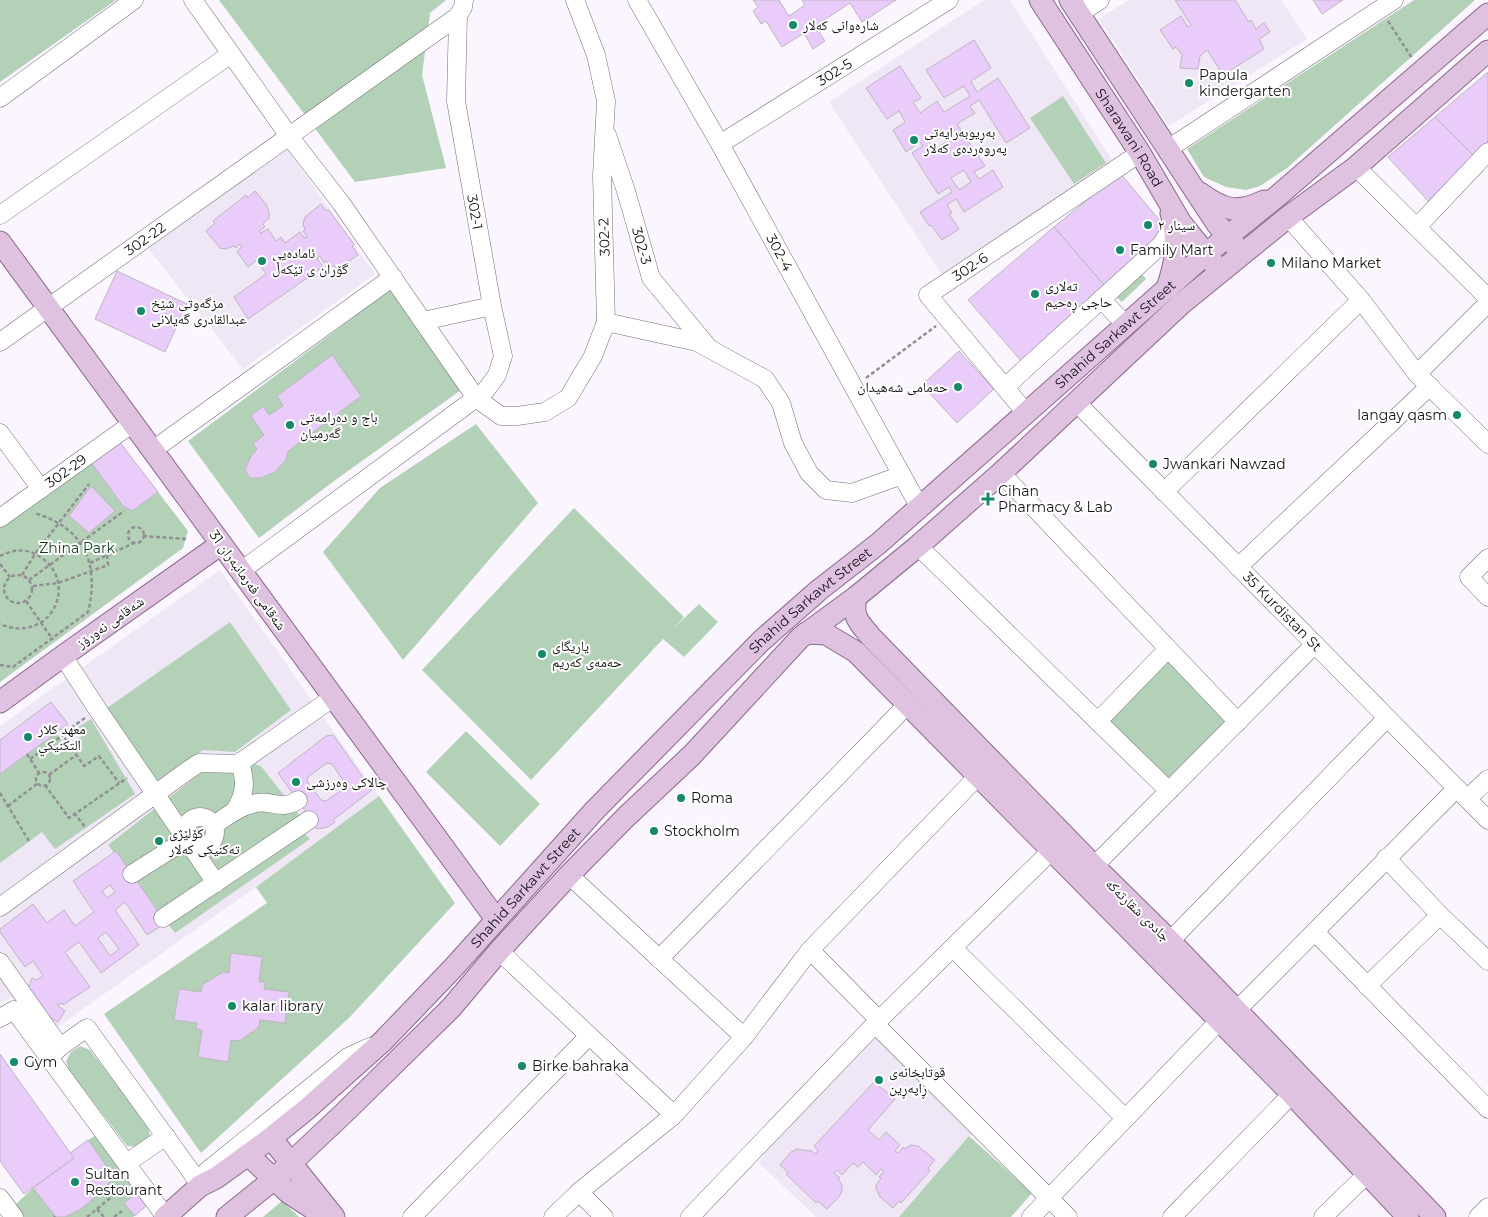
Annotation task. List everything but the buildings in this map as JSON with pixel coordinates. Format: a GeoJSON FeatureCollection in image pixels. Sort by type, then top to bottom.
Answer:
{"type":"FeatureCollection","features":[{"type":"Feature","properties":{"kind":"main road","name":"Sharawani Road"},"geometry":{"type":"LineString","coordinates":[[1040,0],[1140,153],[1181,222],[1221,271]]}},
{"type":"Feature","properties":{"kind":"main road","name":"Sharawani Road"},"geometry":{"type":"LineString","coordinates":[[1075,7],[1217,224],[1242,254]]}},
{"type":"Feature","properties":{"kind":"main road","name":"Shahid Sarkawt Street"},"geometry":{"type":"LineString","coordinates":[[165,1217],[200,1186],[216,1178],[248,1155],[307,1109],[383,1041],[431,992],[594,810],[754,648],[798,608],[920,508],[1206,254],[1280,194],[1488,14]]}},
{"type":"Feature","properties":{"kind":"main road","name":"Shahid Sarkawt Street"},"geometry":{"type":"LineString","coordinates":[[227,1217],[274,1179],[344,1114],[444,1015],[499,951],[569,875],[627,816],[692,755],[806,633],[856,597],[918,546],[1001,473],[1181,304],[1288,217],[1356,167],[1488,51]]}},
{"type":"Feature","properties":{"kind":"main road"},"geometry":{"type":"LineString","coordinates":[[1440,56],[1459,78]]}},
{"type":"Feature","properties":{"kind":"main road"},"geometry":{"type":"LineString","coordinates":[[1195,189],[1214,203],[1233,209],[1244,209],[1254,206],[1280,194]]}},
{"type":"Feature","properties":{"kind":"main road"},"geometry":{"type":"LineString","coordinates":[[1166,196],[1174,223],[1176,240],[1176,258],[1166,289]]}},
{"type":"Feature","properties":{"kind":"main road","name":"شەقامی فەرمانبەران 31"},"geometry":{"type":"LineString","coordinates":[[0,242],[496,919]]}},
{"type":"Feature","properties":{"kind":"main road","name":"شەقامی نەورۆز"},"geometry":{"type":"LineString","coordinates":[[0,702],[57,647],[221,544]]}},
{"type":"Feature","properties":{"kind":"main road","name":"جادەی شقارتەکە"},"geometry":{"type":"LineString","coordinates":[[856,597],[853,611],[860,624],[1094,866],[1170,941],[1292,1094],[1368,1172],[1408,1217]]}},
{"type":"Feature","properties":{"kind":"main road","name":"جادەی شقارتەکە"},"geometry":{"type":"LineString","coordinates":[[806,633],[826,634],[856,652],[977,777],[1052,850],[1229,1015],[1435,1217]]}},
{"type":"Feature","properties":{"kind":"main road"},"geometry":{"type":"LineString","coordinates":[[856,652],[871,636]]}},
{"type":"Feature","properties":{"kind":"main road"},"geometry":{"type":"LineString","coordinates":[[271,1138],[334,1217]]}},
{"type":"Feature","properties":{"kind":"main road"},"geometry":{"type":"LineString","coordinates":[[248,1155],[306,1205],[326,1217]]}},
{"type":"Feature","properties":{"kind":"street"},"geometry":{"type":"LineString","coordinates":[[0,98],[134,0]]}},
{"type":"Feature","properties":{"kind":"street"},"geometry":{"type":"LineString","coordinates":[[193,0],[289,136],[341,203],[476,398]]}},
{"type":"Feature","properties":{"kind":"street","name":"302-2"},"geometry":{"type":"LineString","coordinates":[[476,398],[500,416],[518,416],[545,412],[568,398],[593,356],[606,322],[602,176],[606,101],[596,56],[575,0]]}},
{"type":"Feature","properties":{"kind":"street","name":"302-4"},"geometry":{"type":"LineString","coordinates":[[637,0],[720,144],[920,508]]}},
{"type":"Feature","properties":{"kind":"street","name":"302-5"},"geometry":{"type":"LineString","coordinates":[[720,144],[949,0]]}},
{"type":"Feature","properties":{"kind":"street"},"geometry":{"type":"LineString","coordinates":[[1075,7],[1100,0]]}},
{"type":"Feature","properties":{"kind":"street"},"geometry":{"type":"LineString","coordinates":[[1168,149],[1387,4]]}},
{"type":"Feature","properties":{"kind":"street","name":"302-22"},"geometry":{"type":"LineString","coordinates":[[0,342],[289,136],[461,8]]}},
{"type":"Feature","properties":{"kind":"street","name":"302-1"},"geometry":{"type":"LineString","coordinates":[[241,571],[476,398],[486,390],[497,375],[503,356],[492,306],[456,101],[461,8]]}},
{"type":"Feature","properties":{"kind":"street"},"geometry":{"type":"LineString","coordinates":[[0,215],[231,54]]}},
{"type":"Feature","properties":{"kind":"street","name":"302-3"},"geometry":{"type":"LineString","coordinates":[[604,125],[626,190],[651,278],[710,349]]}},
{"type":"Feature","properties":{"kind":"street"},"geometry":{"type":"LineString","coordinates":[[1417,227],[1488,152]]}},
{"type":"Feature","properties":{"kind":"street","name":"302-6"},"geometry":{"type":"LineString","coordinates":[[1026,413],[928,295],[1140,153]]}},
{"type":"Feature","properties":{"kind":"street"},"geometry":{"type":"LineString","coordinates":[[1356,167],[1488,298]]}},
{"type":"Feature","properties":{"kind":"street"},"geometry":{"type":"LineString","coordinates":[[1288,217],[1361,300],[1417,374],[1488,444]]}},
{"type":"Feature","properties":{"kind":"street"},"geometry":{"type":"LineString","coordinates":[[1004,387],[1162,244],[1174,223]]}},
{"type":"Feature","properties":{"kind":"street"},"geometry":{"type":"LineString","coordinates":[[153,450],[393,277]]}},
{"type":"Feature","properties":{"kind":"street"},"geometry":{"type":"LineString","coordinates":[[1101,299],[1126,325]]}},
{"type":"Feature","properties":{"kind":"street"},"geometry":{"type":"LineString","coordinates":[[1164,492],[1361,300]]}},
{"type":"Feature","properties":{"kind":"street"},"geometry":{"type":"LineString","coordinates":[[1417,374],[1488,303]]}},
{"type":"Feature","properties":{"kind":"street"},"geometry":{"type":"LineString","coordinates":[[423,321],[492,306]]}},
{"type":"Feature","properties":{"kind":"street"},"geometry":{"type":"LineString","coordinates":[[606,322],[697,342],[765,379],[781,403],[793,443],[809,474],[826,490],[852,492],[902,475]]}},
{"type":"Feature","properties":{"kind":"street"},"geometry":{"type":"LineString","coordinates":[[1238,567],[1430,386]]}},
{"type":"Feature","properties":{"kind":"street","name":"35 Kurdistan St"},"geometry":{"type":"LineString","coordinates":[[1076,402],[1488,820]]}},
{"type":"Feature","properties":{"kind":"street","name":"302-29"},"geometry":{"type":"LineString","coordinates":[[0,518],[133,423]]}},
{"type":"Feature","properties":{"kind":"street"},"geometry":{"type":"LineString","coordinates":[[0,433],[41,489]]}},
{"type":"Feature","properties":{"kind":"street"},"geometry":{"type":"LineString","coordinates":[[1001,473],[1238,722]]}},
{"type":"Feature","properties":{"kind":"street"},"geometry":{"type":"LineString","coordinates":[[918,546],[1169,791]]}},
{"type":"Feature","properties":{"kind":"street"},"geometry":{"type":"LineString","coordinates":[[1488,558],[1469,577],[1488,597]]}},
{"type":"Feature","properties":{"kind":"street"},"geometry":{"type":"LineString","coordinates":[[1094,866],[1315,644]]}},
{"type":"Feature","properties":{"kind":"street"},"geometry":{"type":"LineString","coordinates":[[57,647],[138,770],[216,883]]}},
{"type":"Feature","properties":{"kind":"street"},"geometry":{"type":"LineString","coordinates":[[1098,721],[1168,649]]}},
{"type":"Feature","properties":{"kind":"street"},"geometry":{"type":"LineString","coordinates":[[0,908],[199,763],[238,764],[334,697]]}},
{"type":"Feature","properties":{"kind":"street"},"geometry":{"type":"LineString","coordinates":[[659,960],[907,705]]}},
{"type":"Feature","properties":{"kind":"street"},"geometry":{"type":"LineString","coordinates":[[1170,941],[1387,718]]}},
{"type":"Feature","properties":{"kind":"street"},"geometry":{"type":"LineString","coordinates":[[234,812],[244,790],[244,776],[240,762]]}},
{"type":"Feature","properties":{"kind":"street"},"geometry":{"type":"LineString","coordinates":[[553,1217],[579,1192],[674,1116],[744,1037],[810,950],[977,777]]}},
{"type":"Feature","properties":{"kind":"street"},"geometry":{"type":"LineString","coordinates":[[1031,1217],[1125,1118],[1316,932],[1386,858],[1462,794],[1488,779]]}},
{"type":"Feature","properties":{"kind":"street"},"geometry":{"type":"LineString","coordinates":[[186,838],[195,846],[207,846],[214,837],[214,825],[234,812],[254,803],[265,802],[290,805],[298,800]]}},
{"type":"Feature","properties":{"kind":"street"},"geometry":{"type":"LineString","coordinates":[[163,918],[309,820]]}},
{"type":"Feature","properties":{"kind":"street"},"geometry":{"type":"LineString","coordinates":[[132,874],[186,838]]}},
{"type":"Feature","properties":{"kind":"street"},"geometry":{"type":"LineString","coordinates":[[690,1217],[877,1022],[1052,850]]}},
{"type":"Feature","properties":{"kind":"street"},"geometry":{"type":"LineString","coordinates":[[1386,858],[1440,915],[1488,961]]}},
{"type":"Feature","properties":{"kind":"street"},"geometry":{"type":"LineString","coordinates":[[569,875],[744,1037]]}},
{"type":"Feature","properties":{"kind":"street"},"geometry":{"type":"LineString","coordinates":[[1368,986],[1440,915]]}},
{"type":"Feature","properties":{"kind":"street"},"geometry":{"type":"LineString","coordinates":[[1316,932],[1488,1109]]}},
{"type":"Feature","properties":{"kind":"street"},"geometry":{"type":"LineString","coordinates":[[953,948],[1125,1118]]}},
{"type":"Feature","properties":{"kind":"street"},"geometry":{"type":"LineString","coordinates":[[810,950],[877,1022],[1068,1217]]}},
{"type":"Feature","properties":{"kind":"street"},"geometry":{"type":"LineString","coordinates":[[499,951],[674,1116]]}},
{"type":"Feature","properties":{"kind":"street"},"geometry":{"type":"LineString","coordinates":[[0,962],[55,1053],[165,1217]]}},
{"type":"Feature","properties":{"kind":"street"},"geometry":{"type":"LineString","coordinates":[[0,1018],[14,1010],[55,1053]]}},
{"type":"Feature","properties":{"kind":"street"},"geometry":{"type":"LineString","coordinates":[[55,1053],[87,1028],[200,1186]]}},
{"type":"Feature","properties":{"kind":"street"},"geometry":{"type":"LineString","coordinates":[[412,1217],[588,1036]]}},
{"type":"Feature","properties":{"kind":"street"},"geometry":{"type":"LineString","coordinates":[[200,1186],[207,1171],[348,1057],[383,1041]]}},
{"type":"Feature","properties":{"kind":"street"},"geometry":{"type":"LineString","coordinates":[[1172,1217],[1292,1094]]}},
{"type":"Feature","properties":{"kind":"street"},"geometry":{"type":"LineString","coordinates":[[127,1163],[166,1136]]}},
{"type":"Feature","properties":{"kind":"street"},"geometry":{"type":"LineString","coordinates":[[1323,1217],[1368,1172]]}},
{"type":"Feature","properties":{"kind":"street"},"geometry":{"type":"LineString","coordinates":[[579,1192],[604,1217]]}},
{"type":"Feature","properties":{"kind":"street"},"geometry":{"type":"LineString","coordinates":[[0,1198],[14,1217]]}},
{"type":"Feature","properties":{"kind":"street"},"geometry":{"type":"LineString","coordinates":[[1478,1217],[1488,1207]]}},
{"type":"Feature","properties":{"kind":"path"},"geometry":{"type":"LineString","coordinates":[[1387,4],[1414,61]]}},
{"type":"Feature","properties":{"kind":"path"},"geometry":{"type":"LineString","coordinates":[[853,387],[947,318]]}},
{"type":"Feature","properties":{"kind":"path"},"geometry":{"type":"LineString","coordinates":[[22,575],[35,554],[89,484]]}},
{"type":"Feature","properties":{"kind":"path"},"geometry":{"type":"LineString","coordinates":[[29,580],[124,511]]}},
{"type":"Feature","properties":{"kind":"path"},"geometry":{"type":"LineString","coordinates":[[0,665],[13,666],[57,647],[88,612],[92,596],[92,571],[80,543],[59,524],[46,517],[28,512]]}},
{"type":"Feature","properties":{"kind":"path"},"geometry":{"type":"LineString","coordinates":[[134,543],[128,535],[131,528],[136,527],[140,529],[143,536]]}},
{"type":"Feature","properties":{"kind":"path"},"geometry":{"type":"LineString","coordinates":[[90,563],[139,542],[143,536]]}},
{"type":"Feature","properties":{"kind":"path"},"geometry":{"type":"LineString","coordinates":[[143,536],[186,539]]}},
{"type":"Feature","properties":{"kind":"path"},"geometry":{"type":"LineString","coordinates":[[0,556],[7,552],[20,550],[35,554],[44,559],[50,566],[58,583],[56,605],[49,616],[41,623],[26,629],[13,629],[0,624]]}},
{"type":"Feature","properties":{"kind":"path"},"geometry":{"type":"LineString","coordinates":[[32,586],[58,583],[108,565],[107,555]]}},
{"type":"Feature","properties":{"kind":"path"},"geometry":{"type":"LineString","coordinates":[[0,564],[10,578]]}},
{"type":"Feature","properties":{"kind":"path"},"geometry":{"type":"LineString","coordinates":[[22,575],[29,580],[32,586],[31,594],[26,601],[21,603],[11,602],[5,595],[6,581],[10,578],[22,575]]}},
{"type":"Feature","properties":{"kind":"path"},"geometry":{"type":"LineString","coordinates":[[0,591],[4,590]]}},
{"type":"Feature","properties":{"kind":"path"},"geometry":{"type":"LineString","coordinates":[[26,601],[57,647]]}},
{"type":"Feature","properties":{"kind":"path"},"geometry":{"type":"LineString","coordinates":[[30,759],[63,736],[62,734],[98,710]]}},
{"type":"Feature","properties":{"kind":"path"},"geometry":{"type":"LineString","coordinates":[[63,736],[84,766],[99,756],[119,783]]}},
{"type":"Feature","properties":{"kind":"path"},"geometry":{"type":"LineString","coordinates":[[27,754],[39,773]]}},
{"type":"Feature","properties":{"kind":"path"},"geometry":{"type":"LineString","coordinates":[[49,775],[76,755]]}},
{"type":"Feature","properties":{"kind":"path"},"geometry":{"type":"LineString","coordinates":[[38,783],[46,785],[69,818],[138,770]]}},
{"type":"Feature","properties":{"kind":"path"},"geometry":{"type":"LineString","coordinates":[[39,773],[43,772],[49,775]]}},
{"type":"Feature","properties":{"kind":"path"},"geometry":{"type":"LineString","coordinates":[[38,783],[37,777],[39,773]]}},
{"type":"Feature","properties":{"kind":"path"},"geometry":{"type":"LineString","coordinates":[[46,785],[50,781],[49,775]]}},
{"type":"Feature","properties":{"kind":"path"},"geometry":{"type":"LineString","coordinates":[[8,806],[38,783]]}},
{"type":"Feature","properties":{"kind":"path"},"geometry":{"type":"LineString","coordinates":[[0,793],[29,840]]}},
{"type":"Feature","properties":{"kind":"path"},"geometry":{"type":"LineString","coordinates":[[87,1217],[131,1181]]}},
{"type":"Feature","properties":{"kind":"path"},"geometry":{"type":"LineString","coordinates":[[97,1209],[104,1217]]}},
{"type":"Feature","properties":{"kind":"path"},"geometry":{"type":"LineString","coordinates":[[114,1217],[122,1210]]}},
{"type":"Feature","properties":{"kind":"shaded area","name":"بەڕیوبەرایەتی پەروەردەی کەلار"},"geometry":{"type":"Polygon","coordinates":[[[984,0],[1010,0],[1112,160],[942,275],[829,102],[984,0]]]}},
{"type":"Feature","properties":{"kind":"shaded area","name":"Papula kindergarten"},"geometry":{"type":"Polygon","coordinates":[[[1129,0],[1281,0],[1307,39],[1169,126],[1099,19],[1129,0]]]}},
{"type":"Feature","properties":{"kind":"shaded area","name":"ئامادەیی گۆران ی تێکەڵ"},"geometry":{"type":"Polygon","coordinates":[[[286,147],[375,274],[243,369],[148,248],[286,147]]]}},
{"type":"Feature","properties":{"kind":"shaded area","name":"کۆلێژی تەکنیکی کەلار"},"geometry":{"type":"Polygon","coordinates":[[[220,570],[379,796],[256,887],[43,1037],[12,997],[0,1003],[0,726],[220,570]]]}},
{"type":"Feature","properties":{"kind":"shaded area","name":"قوتابخانەی ڕاپەڕین"},"geometry":{"type":"Polygon","coordinates":[[[876,1031],[976,1129],[899,1217],[816,1217],[758,1162],[876,1031]]]}},
{"type":"Feature","properties":{"kind":"green space"},"geometry":{"type":"Polygon","coordinates":[[[0,0],[116,0],[0,82],[0,0]]]}},
{"type":"Feature","properties":{"kind":"green space"},"geometry":{"type":"Polygon","coordinates":[[[219,0],[446,0],[430,13],[422,75],[446,168],[355,182],[219,0]]]}},
{"type":"Feature","properties":{"kind":"green space"},"geometry":{"type":"Polygon","coordinates":[[[1414,0],[1475,0],[1287,168],[1260,186],[1246,190],[1226,187],[1204,177],[1187,149],[1414,0]]]}},
{"type":"Feature","properties":{"kind":"green space"},"geometry":{"type":"Polygon","coordinates":[[[1063,96],[1106,163],[1074,184],[1030,118],[1063,96]]]}},
{"type":"Feature","properties":{"kind":"green space"},"geometry":{"type":"Polygon","coordinates":[[[1140,272],[1146,279],[1122,302],[1115,296],[1140,272]]]}},
{"type":"Feature","properties":{"kind":"green space"},"geometry":{"type":"Polygon","coordinates":[[[390,290],[461,390],[334,481],[259,538],[188,441],[390,290]]]}},
{"type":"Feature","properties":{"kind":"green space"},"geometry":{"type":"Polygon","coordinates":[[[476,424],[538,503],[403,660],[323,552],[380,488],[476,424]]]}},
{"type":"Feature","properties":{"kind":"green space","name":"Zhina Park"},"geometry":{"type":"Polygon","coordinates":[[[118,440],[188,531],[183,548],[0,682],[0,527],[118,440]]]}},
{"type":"Feature","properties":{"kind":"green space","name":"یاریگای ‌حەمەی کەریم"},"geometry":{"type":"Polygon","coordinates":[[[574,508],[684,617],[674,628],[699,604],[718,622],[684,657],[663,639],[531,780],[422,670],[574,508]]]}},
{"type":"Feature","properties":{"kind":"green space"},"geometry":{"type":"Polygon","coordinates":[[[230,622],[291,710],[235,752],[203,750],[158,781],[107,708],[230,622]]]}},
{"type":"Feature","properties":{"kind":"green space"},"geometry":{"type":"Polygon","coordinates":[[[1168,661],[1227,719],[1168,779],[1109,721],[1168,661]]]}},
{"type":"Feature","properties":{"kind":"green space"},"geometry":{"type":"Polygon","coordinates":[[[91,719],[135,794],[55,849],[42,832],[0,863],[0,774],[56,733],[66,746],[84,735],[78,727],[91,719]]]}},
{"type":"Feature","properties":{"kind":"green space"},"geometry":{"type":"Polygon","coordinates":[[[466,731],[540,804],[500,846],[426,772],[466,731]]]}},
{"type":"Feature","properties":{"kind":"green space"},"geometry":{"type":"Polygon","coordinates":[[[254,764],[261,766],[301,817],[293,823],[310,839],[175,933],[108,845],[202,772],[243,772],[254,764]]]}},
{"type":"Feature","properties":{"kind":"green space"},"geometry":{"type":"Polygon","coordinates":[[[379,796],[455,903],[350,1017],[201,1153],[104,1014],[267,903],[256,887],[379,796]]]}},
{"type":"Feature","properties":{"kind":"green space"},"geometry":{"type":"Polygon","coordinates":[[[80,1046],[90,1050],[148,1125],[150,1138],[140,1147],[127,1146],[69,1070],[66,1061],[71,1052],[80,1046]]]}},
{"type":"Feature","properties":{"kind":"green space"},"geometry":{"type":"Polygon","coordinates":[[[96,1135],[149,1203],[133,1217],[65,1217],[81,1209],[88,1140],[96,1135]]]}},
{"type":"Feature","properties":{"kind":"green space"},"geometry":{"type":"Polygon","coordinates":[[[969,1136],[1032,1193],[1011,1217],[899,1217],[969,1136]]]}},
{"type":"Feature","properties":{"kind":"green space"},"geometry":{"type":"Polygon","coordinates":[[[33,1188],[56,1217],[24,1217],[15,1205],[33,1188]]]}},
{"type":"Feature","properties":{"kind":"green space"},"geometry":{"type":"Polygon","coordinates":[[[282,1201],[299,1217],[263,1217],[282,1201]]]}},
{"type":"Feature","properties":{"kind":"place","name":"شارەوانی کەلار"},"geometry":{"type":"Point","coordinates":[793,25]}},
{"type":"Feature","properties":{"kind":"place","name":"Papula kindergarten"},"geometry":{"type":"Point","coordinates":[1189,83]}},
{"type":"Feature","properties":{"kind":"place","name":"بەڕیوبەرایەتی پەروەردەی کەلار"},"geometry":{"type":"Point","coordinates":[914,140]}},
{"type":"Feature","properties":{"kind":"place","name":"سینار ٢"},"geometry":{"type":"Point","coordinates":[1148,225]}},
{"type":"Feature","properties":{"kind":"place","name":"Family Mart"},"geometry":{"type":"Point","coordinates":[1120,250]}},
{"type":"Feature","properties":{"kind":"place","name":"ئامادەیی گۆران ی تێکەڵ"},"geometry":{"type":"Point","coordinates":[262,261]}},
{"type":"Feature","properties":{"kind":"place","name":"Milano Market"},"geometry":{"type":"Point","coordinates":[1271,263]}},
{"type":"Feature","properties":{"kind":"place","name":"تەلاری حاجی ڕەحیم"},"geometry":{"type":"Point","coordinates":[1035,294]}},
{"type":"Feature","properties":{"kind":"place","name":"مزگەوتی شێخ عبدالقادری گەیلانی"},"geometry":{"type":"Point","coordinates":[141,311]}},
{"type":"Feature","properties":{"kind":"place","name":"حەمامی شەهیدان"},"geometry":{"type":"Point","coordinates":[958,387]}},
{"type":"Feature","properties":{"kind":"place","name":"langay qasm"},"geometry":{"type":"Point","coordinates":[1457,415]}},
{"type":"Feature","properties":{"kind":"place","name":"باج و دەرامەتی گەرمیان"},"geometry":{"type":"Point","coordinates":[290,425]}},
{"type":"Feature","properties":{"kind":"place","name":"Jwankari Nawzad"},"geometry":{"type":"Point","coordinates":[1153,464]}},
{"type":"Feature","properties":{"kind":"place","name":"Cihan Pharmacy & Lab"},"geometry":{"type":"Point","coordinates":[988,499]}},
{"type":"Feature","properties":{"kind":"place","name":"یاریگای ‌حەمەی کەریم"},"geometry":{"type":"Point","coordinates":[542,654]}},
{"type":"Feature","properties":{"kind":"place","name":"معهد كلار التكنيكي"},"geometry":{"type":"Point","coordinates":[28,737]}},
{"type":"Feature","properties":{"kind":"place","name":"چالاکی وەرزشی"},"geometry":{"type":"Point","coordinates":[296,782]}},
{"type":"Feature","properties":{"kind":"place","name":"Roma"},"geometry":{"type":"Point","coordinates":[681,798]}},
{"type":"Feature","properties":{"kind":"place","name":"Stockholm"},"geometry":{"type":"Point","coordinates":[654,831]}},
{"type":"Feature","properties":{"kind":"place","name":"کۆلێژی تەکنیکی کەلار"},"geometry":{"type":"Point","coordinates":[159,841]}},
{"type":"Feature","properties":{"kind":"place","name":"kalar library"},"geometry":{"type":"Point","coordinates":[232,1006]}},
{"type":"Feature","properties":{"kind":"place","name":"Gym"},"geometry":{"type":"Point","coordinates":[14,1062]}},
{"type":"Feature","properties":{"kind":"place","name":"Birke bahraka"},"geometry":{"type":"Point","coordinates":[522,1066]}},
{"type":"Feature","properties":{"kind":"place","name":"قوتابخانەی ڕاپەڕین"},"geometry":{"type":"Point","coordinates":[879,1080]}},
{"type":"Feature","properties":{"kind":"place","name":"Sultan Restourant"},"geometry":{"type":"Point","coordinates":[75,1182]}}]}
